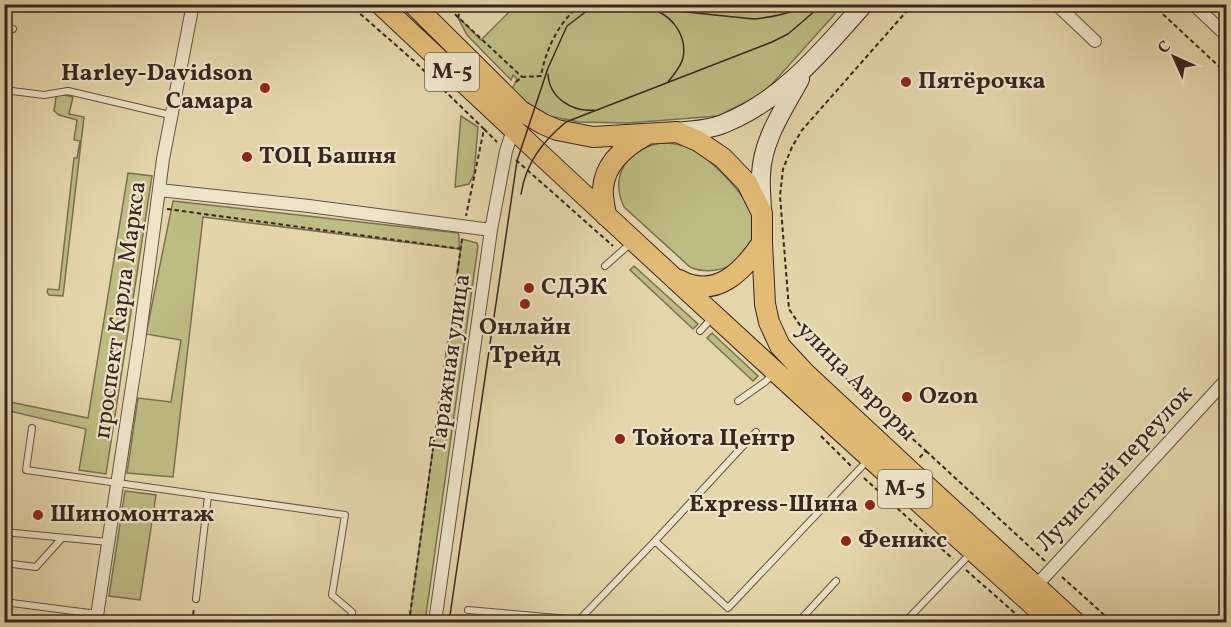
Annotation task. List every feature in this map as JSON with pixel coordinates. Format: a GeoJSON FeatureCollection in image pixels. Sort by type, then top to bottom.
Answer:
{"type":"FeatureCollection","features":[{"type":"Feature","properties":{"kind":"main road","name":"улица Авроры"},"geometry":{"type":"LineString","coordinates":[[380,4],[517,120],[593,137],[677,132],[709,148],[729,164],[747,183],[762,213],[765,304],[769,322],[780,346],[896,482],[1035,587],[1075,622]]}},
{"type":"Feature","properties":{"kind":"main road","name":"улица Авроры"},"geometry":{"type":"LineString","coordinates":[[413,4],[606,216],[1050,622]]}},
{"type":"Feature","properties":{"kind":"main road"},"geometry":{"type":"LineString","coordinates":[[677,132],[719,125],[765,101],[806,69],[864,4]]}},
{"type":"Feature","properties":{"kind":"main road"},"geometry":{"type":"LineString","coordinates":[[762,213],[761,174],[768,141],[806,69]]}},
{"type":"Feature","properties":{"kind":"main road"},"geometry":{"type":"LineString","coordinates":[[606,216],[603,189],[610,167],[623,151],[647,135]]}},
{"type":"Feature","properties":{"kind":"main road"},"geometry":{"type":"LineString","coordinates":[[677,279],[704,287],[722,282],[740,271],[762,243]]}},
{"type":"Feature","properties":{"kind":"street","name":"проспект Карла Маркса"},"geometry":{"type":"LineString","coordinates":[[96,618],[170,116],[193,4]]}},
{"type":"Feature","properties":{"kind":"street"},"geometry":{"type":"LineString","coordinates":[[1056,4],[1095,41]]}},
{"type":"Feature","properties":{"kind":"street"},"geometry":{"type":"LineString","coordinates":[[1193,4],[1227,35]]}},
{"type":"Feature","properties":{"kind":"street","name":"Гаражная улица"},"geometry":{"type":"LineString","coordinates":[[435,622],[491,230],[506,151],[517,120]]}},
{"type":"Feature","properties":{"kind":"street"},"geometry":{"type":"LineString","coordinates":[[159,190],[309,206],[491,230]]}},
{"type":"Feature","properties":{"kind":"street","name":"Лучистый переулок"},"geometry":{"type":"LineString","coordinates":[[1035,587],[1227,380]]}},
{"type":"Feature","properties":{"kind":"lane"},"geometry":{"type":"LineString","coordinates":[[4,28],[13,29]]}},
{"type":"Feature","properties":{"kind":"lane"},"geometry":{"type":"LineString","coordinates":[[4,90],[44,95],[68,90],[170,116]]}},
{"type":"Feature","properties":{"kind":"lane"},"geometry":{"type":"LineString","coordinates":[[605,266],[634,240]]}},
{"type":"Feature","properties":{"kind":"lane"},"geometry":{"type":"LineString","coordinates":[[700,332],[715,315]]}},
{"type":"Feature","properties":{"kind":"lane"},"geometry":{"type":"LineString","coordinates":[[738,401],[765,382],[775,371]]}},
{"type":"Feature","properties":{"kind":"lane"},"geometry":{"type":"LineString","coordinates":[[32,429],[26,470],[345,515],[332,595],[352,612],[352,622]]}},
{"type":"Feature","properties":{"kind":"lane"},"geometry":{"type":"LineString","coordinates":[[468,610],[579,620],[756,432]]}},
{"type":"Feature","properties":{"kind":"lane"},"geometry":{"type":"LineString","coordinates":[[655,541],[728,608],[869,458]]}},
{"type":"Feature","properties":{"kind":"lane"},"geometry":{"type":"LineString","coordinates":[[196,599],[208,496]]}},
{"type":"Feature","properties":{"kind":"lane"},"geometry":{"type":"LineString","coordinates":[[4,532],[109,542]]}},
{"type":"Feature","properties":{"kind":"lane"},"geometry":{"type":"LineString","coordinates":[[4,563],[36,567],[62,538]]}},
{"type":"Feature","properties":{"kind":"lane"},"geometry":{"type":"LineString","coordinates":[[905,622],[973,551]]}},
{"type":"Feature","properties":{"kind":"lane"},"geometry":{"type":"LineString","coordinates":[[807,622],[802,618],[836,581]]}},
{"type":"Feature","properties":{"kind":"lane"},"geometry":{"type":"LineString","coordinates":[[4,602],[96,618]]}},
{"type":"Feature","properties":{"kind":"lane"},"geometry":{"type":"LineString","coordinates":[[501,622],[502,613]]}},
{"type":"Feature","properties":{"kind":"path"},"geometry":{"type":"LineString","coordinates":[[349,4],[414,61],[484,129],[463,227],[462,249],[409,622]]}},
{"type":"Feature","properties":{"kind":"path"},"geometry":{"type":"LineString","coordinates":[[444,4],[522,77]]}},
{"type":"Feature","properties":{"kind":"path"},"geometry":{"type":"LineString","coordinates":[[458,18],[461,6],[459,4]]}},
{"type":"Feature","properties":{"kind":"path"},"geometry":{"type":"LineString","coordinates":[[513,85],[522,77],[541,76],[543,63],[554,37],[571,13],[581,4]]}},
{"type":"Feature","properties":{"kind":"path"},"geometry":{"type":"LineString","coordinates":[[914,4],[802,130],[792,147],[783,169],[780,196],[789,309],[820,355],[1112,622]]}},
{"type":"Feature","properties":{"kind":"path"},"geometry":{"type":"LineString","coordinates":[[1152,4],[1227,73]]}},
{"type":"Feature","properties":{"kind":"path"},"geometry":{"type":"LineString","coordinates":[[164,209],[462,249]]}},
{"type":"Feature","properties":{"kind":"path"},"geometry":{"type":"LineString","coordinates":[[896,482],[926,451]]}},
{"type":"Feature","properties":{"kind":"path"},"geometry":{"type":"LineString","coordinates":[[192,622],[194,609]]}},
{"type":"Feature","properties":{"kind":"green space"},"geometry":{"type":"Polygon","coordinates":[[[502,5],[843,5],[764,93],[718,116],[628,123],[579,122],[549,116],[511,91],[517,79],[513,75],[511,80],[467,35],[457,16],[481,40],[509,12],[502,5]]]}},
{"type":"Feature","properties":{"kind":"green space"},"geometry":{"type":"Polygon","coordinates":[[[60,94],[73,97],[69,114],[84,117],[63,296],[49,295],[47,292],[48,289],[59,290],[74,158],[77,158],[80,141],[74,140],[77,120],[59,115],[54,111],[56,97],[60,94]]]}},
{"type":"Feature","properties":{"kind":"green space"},"geometry":{"type":"Polygon","coordinates":[[[461,116],[478,127],[474,174],[469,184],[455,187],[461,116]]]}},
{"type":"Feature","properties":{"kind":"green space"},"geometry":{"type":"Polygon","coordinates":[[[660,143],[684,146],[700,154],[728,179],[750,209],[754,231],[751,243],[745,253],[726,267],[702,270],[690,267],[624,207],[619,184],[624,165],[639,151],[660,143]]]}},
{"type":"Feature","properties":{"kind":"green space"},"geometry":{"type":"Polygon","coordinates":[[[128,173],[152,176],[106,474],[79,470],[86,429],[5,410],[5,401],[88,418],[128,173]]]}},
{"type":"Feature","properties":{"kind":"green space"},"geometry":{"type":"Polygon","coordinates":[[[173,201],[458,233],[459,249],[203,217],[173,477],[127,473],[138,398],[171,402],[181,340],[146,334],[173,201]]]}},
{"type":"Feature","properties":{"kind":"green space"},"geometry":{"type":"Polygon","coordinates":[[[462,239],[477,243],[478,246],[425,622],[409,622],[462,239]]]}},
{"type":"Feature","properties":{"kind":"green space"},"geometry":{"type":"Polygon","coordinates":[[[634,266],[698,324],[693,329],[630,270],[634,266]]]}},
{"type":"Feature","properties":{"kind":"green space"},"geometry":{"type":"Polygon","coordinates":[[[712,333],[758,376],[753,381],[707,338],[712,333]]]}},
{"type":"Feature","properties":{"kind":"green space"},"geometry":{"type":"Polygon","coordinates":[[[125,491],[156,495],[140,600],[109,596],[125,491]]]}},
{"type":"Feature","properties":{"kind":"tram line"},"geometry":{"type":"LineString","coordinates":[[449,622],[517,161],[548,68],[567,26],[592,7],[600,5],[754,19],[788,13],[807,4]]}},
{"type":"Feature","properties":{"kind":"tram line"},"geometry":{"type":"LineString","coordinates":[[521,194],[527,172],[536,154],[566,122],[772,42],[788,34],[823,4]]}},
{"type":"Feature","properties":{"kind":"tram line"},"geometry":{"type":"LineString","coordinates":[[657,11],[674,24],[683,43],[682,61],[668,82]]}},
{"type":"Feature","properties":{"kind":"tram line"},"geometry":{"type":"LineString","coordinates":[[548,74],[552,90],[563,101],[570,106],[594,110]]}},
{"type":"Feature","properties":{"kind":"place","name":"Пятёрочка"},"geometry":{"type":"Point","coordinates":[906,82]}},
{"type":"Feature","properties":{"kind":"place","name":"Harley-Davidson Самара"},"geometry":{"type":"Point","coordinates":[265,88]}},
{"type":"Feature","properties":{"kind":"place","name":"ТОЦ Башня"},"geometry":{"type":"Point","coordinates":[247,157]}},
{"type":"Feature","properties":{"kind":"place","name":"СДЭК"},"geometry":{"type":"Point","coordinates":[529,288]}},
{"type":"Feature","properties":{"kind":"place","name":"Онлайн Трейд"},"geometry":{"type":"Point","coordinates":[525,304]}},
{"type":"Feature","properties":{"kind":"place","name":"Ozon"},"geometry":{"type":"Point","coordinates":[907,397]}},
{"type":"Feature","properties":{"kind":"place","name":"Тойота Центр"},"geometry":{"type":"Point","coordinates":[620,439]}},
{"type":"Feature","properties":{"kind":"place","name":"Express-Шина"},"geometry":{"type":"Point","coordinates":[870,505]}},
{"type":"Feature","properties":{"kind":"place","name":"Шиномонтаж"},"geometry":{"type":"Point","coordinates":[38,515]}},
{"type":"Feature","properties":{"kind":"place","name":"Феникс"},"geometry":{"type":"Point","coordinates":[846,541]}}]}
